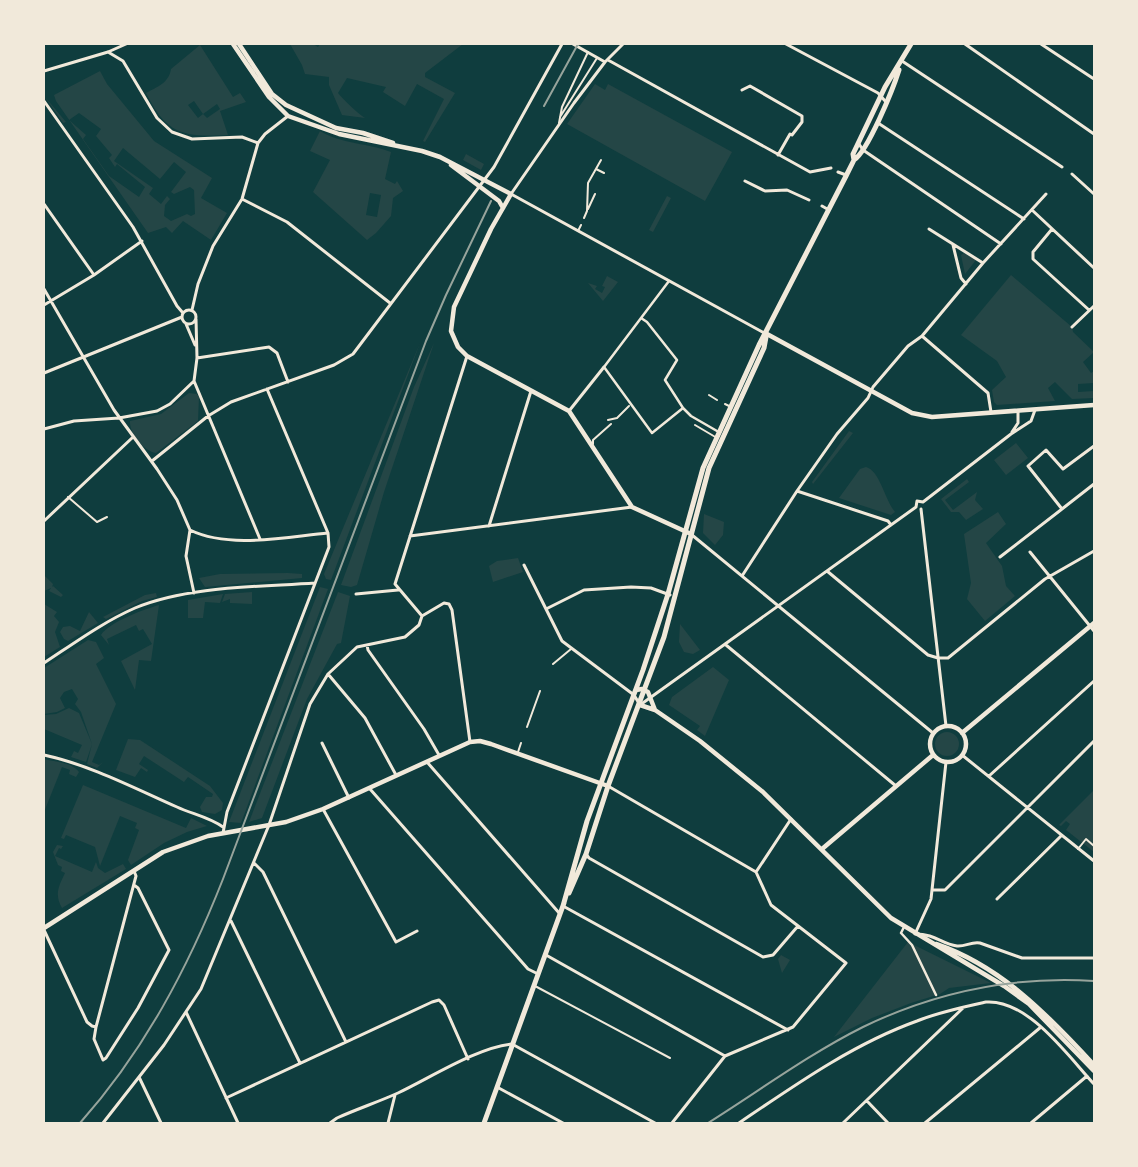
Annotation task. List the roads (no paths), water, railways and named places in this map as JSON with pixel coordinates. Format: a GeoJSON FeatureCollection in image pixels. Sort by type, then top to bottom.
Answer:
{"type":"FeatureCollection","features":[{"type":"Feature","properties":{"kind":"main road"},"geometry":{"type":"LineString","coordinates":[[234,44],[269,97],[288,116],[339,134],[397,144]]}},
{"type":"Feature","properties":{"kind":"main road"},"geometry":{"type":"LineString","coordinates":[[239,44],[272,94],[297,112],[336,128],[363,133],[444,160],[511,194],[454,307],[451,316],[451,331],[454,339],[467,356],[569,411],[632,507],[691,534]]}},
{"type":"Feature","properties":{"kind":"main road"},"geometry":{"type":"LineString","coordinates":[[854,160],[853,154],[885,87],[911,44]]}},
{"type":"Feature","properties":{"kind":"main road"},"geometry":{"type":"LineString","coordinates":[[484,1123],[560,914],[586,854],[608,786],[640,705],[675,596],[709,468],[731,407],[759,345],[767,334],[854,160],[863,150],[886,102],[902,61]]}},
{"type":"Feature","properties":{"kind":"main road"},"geometry":{"type":"LineString","coordinates":[[288,116],[297,112]]}},
{"type":"Feature","properties":{"kind":"main road"},"geometry":{"type":"LineString","coordinates":[[444,160],[498,201],[503,208]]}},
{"type":"Feature","properties":{"kind":"main road"},"geometry":{"type":"LineString","coordinates":[[767,334],[902,409],[924,416],[1094,405]]}},
{"type":"Feature","properties":{"kind":"main road"},"geometry":{"type":"LineString","coordinates":[[563,906],[587,821],[635,693],[668,594],[698,484],[764,348],[767,334]]}},
{"type":"Feature","properties":{"kind":"main road"},"geometry":{"type":"LineString","coordinates":[[962,733],[1092,625]]}},
{"type":"Feature","properties":{"kind":"main road"},"geometry":{"type":"LineString","coordinates":[[635,693],[645,690]]}},
{"type":"Feature","properties":{"kind":"main road"},"geometry":{"type":"LineString","coordinates":[[645,690],[651,697],[655,710]]}},
{"type":"Feature","properties":{"kind":"main road"},"geometry":{"type":"LineString","coordinates":[[640,705],[655,710],[747,778],[822,849],[885,913],[915,934],[1004,986],[1028,1004],[1094,1071]]}},
{"type":"Feature","properties":{"kind":"main road"},"geometry":{"type":"LineString","coordinates":[[946,726],[957,729],[962,733],[966,744],[962,755],[957,759],[946,762],[933,755],[930,744],[933,734],[946,726]]}},
{"type":"Feature","properties":{"kind":"main road"},"geometry":{"type":"LineString","coordinates":[[44,929],[163,852],[185,843],[223,833],[268,825],[323,809],[470,742],[480,741],[608,786]]}},
{"type":"Feature","properties":{"kind":"main road"},"geometry":{"type":"LineString","coordinates":[[822,849],[933,755]]}},
{"type":"Feature","properties":{"kind":"main road"},"geometry":{"type":"LineString","coordinates":[[930,942],[948,948],[980,966],[1031,1000],[1094,1065]]}},
{"type":"Feature","properties":{"kind":"street"},"geometry":{"type":"LineString","coordinates":[[44,72],[108,52],[126,44]]}},
{"type":"Feature","properties":{"kind":"street"},"geometry":{"type":"LineString","coordinates":[[152,461],[208,416],[232,402],[334,365],[353,354],[499,159],[562,44]]}},
{"type":"Feature","properties":{"kind":"street"},"geometry":{"type":"LineString","coordinates":[[573,44],[810,172],[831,168]]}},
{"type":"Feature","properties":{"kind":"street"},"geometry":{"type":"LineString","coordinates":[[623,44],[607,61],[511,194],[767,334]]}},
{"type":"Feature","properties":{"kind":"street"},"geometry":{"type":"LineString","coordinates":[[786,44],[882,96],[886,102]]}},
{"type":"Feature","properties":{"kind":"street"},"geometry":{"type":"LineString","coordinates":[[965,44],[1094,134]]}},
{"type":"Feature","properties":{"kind":"street"},"geometry":{"type":"LineString","coordinates":[[1042,44],[1094,80]]}},
{"type":"Feature","properties":{"kind":"street"},"geometry":{"type":"LineString","coordinates":[[108,52],[123,61],[158,118],[172,132],[192,139],[242,137],[258,143]]}},
{"type":"Feature","properties":{"kind":"street"},"geometry":{"type":"LineString","coordinates":[[902,61],[1062,167]]}},
{"type":"Feature","properties":{"kind":"street"},"geometry":{"type":"LineString","coordinates":[[742,90],[750,86],[802,116],[802,122],[792,135],[790,134],[778,155]]}},
{"type":"Feature","properties":{"kind":"street"},"geometry":{"type":"LineString","coordinates":[[44,101],[133,227],[178,308],[183,313]]}},
{"type":"Feature","properties":{"kind":"street"},"geometry":{"type":"LineString","coordinates":[[192,310],[198,284],[213,246],[242,199],[258,143],[265,134],[288,116]]}},
{"type":"Feature","properties":{"kind":"street"},"geometry":{"type":"LineString","coordinates":[[877,121],[1024,219]]}},
{"type":"Feature","properties":{"kind":"street"},"geometry":{"type":"LineString","coordinates":[[859,144],[863,150],[1001,244]]}},
{"type":"Feature","properties":{"kind":"street"},"geometry":{"type":"LineString","coordinates":[[838,172],[846,176]]}},
{"type":"Feature","properties":{"kind":"street"},"geometry":{"type":"LineString","coordinates":[[1072,174],[1094,194]]}},
{"type":"Feature","properties":{"kind":"street"},"geometry":{"type":"LineString","coordinates":[[745,181],[764,191],[787,190],[809,200]]}},
{"type":"Feature","properties":{"kind":"street"},"geometry":{"type":"LineString","coordinates":[[742,576],[837,434],[908,346],[922,336],[983,263],[1046,194]]}},
{"type":"Feature","properties":{"kind":"street"},"geometry":{"type":"LineString","coordinates":[[242,199],[287,222],[390,303]]}},
{"type":"Feature","properties":{"kind":"street"},"geometry":{"type":"LineString","coordinates":[[44,204],[94,275]]}},
{"type":"Feature","properties":{"kind":"street"},"geometry":{"type":"LineString","coordinates":[[822,206],[830,210]]}},
{"type":"Feature","properties":{"kind":"street"},"geometry":{"type":"LineString","coordinates":[[1032,210],[1094,268]]}},
{"type":"Feature","properties":{"kind":"street"},"geometry":{"type":"LineString","coordinates":[[929,229],[983,263]]}},
{"type":"Feature","properties":{"kind":"street"},"geometry":{"type":"LineString","coordinates":[[1052,229],[1033,252],[1034,259],[1089,310]]}},
{"type":"Feature","properties":{"kind":"street"},"geometry":{"type":"LineString","coordinates":[[44,305],[52,302],[94,275],[142,241]]}},
{"type":"Feature","properties":{"kind":"street"},"geometry":{"type":"LineString","coordinates":[[953,244],[961,278],[966,284]]}},
{"type":"Feature","properties":{"kind":"street"},"geometry":{"type":"LineString","coordinates":[[569,411],[604,368],[669,281]]}},
{"type":"Feature","properties":{"kind":"street"},"geometry":{"type":"LineString","coordinates":[[44,289],[119,418],[132,438],[152,461],[177,500],[190,530],[186,556],[194,592]]}},
{"type":"Feature","properties":{"kind":"street"},"geometry":{"type":"LineString","coordinates":[[1072,327],[1094,306]]}},
{"type":"Feature","properties":{"kind":"street"},"geometry":{"type":"LineString","coordinates":[[183,313],[192,310]]}},
{"type":"Feature","properties":{"kind":"street"},"geometry":{"type":"LineString","coordinates":[[192,310],[196,313],[197,358],[194,381],[260,539]]}},
{"type":"Feature","properties":{"kind":"street"},"geometry":{"type":"LineString","coordinates":[[183,313],[182,317],[196,347]]}},
{"type":"Feature","properties":{"kind":"street"},"geometry":{"type":"LineString","coordinates":[[44,373],[182,317]]}},
{"type":"Feature","properties":{"kind":"street"},"geometry":{"type":"LineString","coordinates":[[641,318],[647,322],[677,360],[665,380],[683,408],[691,416],[717,431]]}},
{"type":"Feature","properties":{"kind":"street"},"geometry":{"type":"LineString","coordinates":[[186,324],[192,324],[196,319]]}},
{"type":"Feature","properties":{"kind":"street"},"geometry":{"type":"LineString","coordinates":[[922,336],[988,393],[991,413]]}},
{"type":"Feature","properties":{"kind":"street"},"geometry":{"type":"LineString","coordinates":[[197,358],[269,346],[277,353],[288,382]]}},
{"type":"Feature","properties":{"kind":"street"},"geometry":{"type":"LineString","coordinates":[[422,616],[398,590],[395,584],[467,356]]}},
{"type":"Feature","properties":{"kind":"street"},"geometry":{"type":"LineString","coordinates":[[604,368],[652,433],[683,408]]}},
{"type":"Feature","properties":{"kind":"street"},"geometry":{"type":"LineString","coordinates":[[44,429],[74,421],[119,418],[157,412],[176,399],[194,381]]}},
{"type":"Feature","properties":{"kind":"street"},"geometry":{"type":"LineString","coordinates":[[223,833],[223,827],[329,547],[328,533],[267,389]]}},
{"type":"Feature","properties":{"kind":"street"},"geometry":{"type":"LineString","coordinates":[[489,526],[531,391]]}},
{"type":"Feature","properties":{"kind":"street"},"geometry":{"type":"LineString","coordinates":[[946,726],[921,508],[924,506],[923,502],[1010,434],[1031,421],[1035,410]]}},
{"type":"Feature","properties":{"kind":"street"},"geometry":{"type":"LineString","coordinates":[[1010,434],[1018,423],[1018,411]]}},
{"type":"Feature","properties":{"kind":"street"},"geometry":{"type":"LineString","coordinates":[[44,521],[132,438]]}},
{"type":"Feature","properties":{"kind":"street"},"geometry":{"type":"LineString","coordinates":[[1062,509],[1028,466],[1046,450],[1063,469],[1094,446]]}},
{"type":"Feature","properties":{"kind":"street"},"geometry":{"type":"LineString","coordinates":[[1000,556],[1094,484]]}},
{"type":"Feature","properties":{"kind":"street"},"geometry":{"type":"LineString","coordinates":[[798,491],[888,521],[891,525]]}},
{"type":"Feature","properties":{"kind":"street"},"geometry":{"type":"LineString","coordinates":[[524,565],[562,641],[635,693],[640,705],[916,507],[918,500],[923,502]]}},
{"type":"Feature","properties":{"kind":"street"},"geometry":{"type":"LineString","coordinates":[[410,536],[632,507]]}},
{"type":"Feature","properties":{"kind":"street"},"geometry":{"type":"LineString","coordinates":[[916,507],[921,508]]}},
{"type":"Feature","properties":{"kind":"street"},"geometry":{"type":"LineString","coordinates":[[190,530],[209,538],[237,541],[328,533]]}},
{"type":"Feature","properties":{"kind":"street"},"geometry":{"type":"LineString","coordinates":[[691,534],[933,734]]}},
{"type":"Feature","properties":{"kind":"street"},"geometry":{"type":"LineString","coordinates":[[828,571],[928,655],[948,658],[1050,576],[1094,551]]}},
{"type":"Feature","properties":{"kind":"street"},"geometry":{"type":"LineString","coordinates":[[1030,552],[1092,625],[1094,632]]}},
{"type":"Feature","properties":{"kind":"street"},"geometry":{"type":"LineString","coordinates":[[44,663],[135,608],[159,600],[194,592],[315,583]]}},
{"type":"Feature","properties":{"kind":"street"},"geometry":{"type":"LineString","coordinates":[[546,609],[584,590],[631,587],[651,588],[675,596]]}},
{"type":"Feature","properties":{"kind":"street"},"geometry":{"type":"LineString","coordinates":[[356,594],[398,590]]}},
{"type":"Feature","properties":{"kind":"street"},"geometry":{"type":"LineString","coordinates":[[103,1123],[139,1077],[201,989],[254,863],[310,704],[328,674],[357,647],[405,637],[419,624],[422,616],[440,603],[449,604],[452,610],[470,742]]}},
{"type":"Feature","properties":{"kind":"street"},"geometry":{"type":"LineString","coordinates":[[367,645],[381,671],[424,730],[439,755]]}},
{"type":"Feature","properties":{"kind":"street"},"geometry":{"type":"LineString","coordinates":[[726,645],[896,786]]}},
{"type":"Feature","properties":{"kind":"street"},"geometry":{"type":"LineString","coordinates":[[328,674],[365,718],[396,775]]}},
{"type":"Feature","properties":{"kind":"street"},"geometry":{"type":"LineString","coordinates":[[989,776],[1094,681]]}},
{"type":"Feature","properties":{"kind":"street"},"geometry":{"type":"LineString","coordinates":[[932,890],[945,890],[1094,741]]}},
{"type":"Feature","properties":{"kind":"street"},"geometry":{"type":"LineString","coordinates":[[322,743],[350,798]]}},
{"type":"Feature","properties":{"kind":"street"},"geometry":{"type":"LineString","coordinates":[[44,755],[66,760],[194,815],[214,821],[223,827]]}},
{"type":"Feature","properties":{"kind":"street"},"geometry":{"type":"LineString","coordinates":[[962,755],[1094,861]]}},
{"type":"Feature","properties":{"kind":"street"},"geometry":{"type":"LineString","coordinates":[[426,761],[560,914]]}},
{"type":"Feature","properties":{"kind":"street"},"geometry":{"type":"LineString","coordinates":[[946,762],[930,906],[915,934],[930,934],[956,946],[973,942],[980,943],[1022,958],[1094,958]]}},
{"type":"Feature","properties":{"kind":"street"},"geometry":{"type":"LineString","coordinates":[[608,786],[756,872],[771,906],[846,963],[793,1027],[725,1056],[672,1123]]}},
{"type":"Feature","properties":{"kind":"street"},"geometry":{"type":"LineString","coordinates":[[370,789],[528,969],[538,974]]}},
{"type":"Feature","properties":{"kind":"street"},"geometry":{"type":"LineString","coordinates":[[323,809],[396,942],[417,931]]}},
{"type":"Feature","properties":{"kind":"street"},"geometry":{"type":"LineString","coordinates":[[756,872],[791,819]]}},
{"type":"Feature","properties":{"kind":"street"},"geometry":{"type":"LineString","coordinates":[[998,899],[1061,836]]}},
{"type":"Feature","properties":{"kind":"street"},"geometry":{"type":"LineString","coordinates":[[586,854],[589,858],[763,957],[773,955],[798,926]]}},
{"type":"Feature","properties":{"kind":"street"},"geometry":{"type":"LineString","coordinates":[[254,863],[263,872],[346,1042]]}},
{"type":"Feature","properties":{"kind":"street"},"geometry":{"type":"LineString","coordinates":[[134,871],[136,876],[134,885],[94,1038],[103,1060],[138,1008],[169,950],[138,888],[134,885]]}},
{"type":"Feature","properties":{"kind":"street"},"geometry":{"type":"LineString","coordinates":[[563,906],[788,1030]]}},
{"type":"Feature","properties":{"kind":"street"},"geometry":{"type":"LineString","coordinates":[[230,920],[300,1063]]}},
{"type":"Feature","properties":{"kind":"street"},"geometry":{"type":"LineString","coordinates":[[904,927],[901,933],[912,945],[936,995]]}},
{"type":"Feature","properties":{"kind":"street"},"geometry":{"type":"LineString","coordinates":[[44,929],[87,1022],[96,1027]]}},
{"type":"Feature","properties":{"kind":"street"},"geometry":{"type":"LineString","coordinates":[[545,955],[725,1056]]}},
{"type":"Feature","properties":{"kind":"street"},"geometry":{"type":"LineString","coordinates":[[226,1098],[439,1000],[444,1005],[468,1059]]}},
{"type":"Feature","properties":{"kind":"street"},"geometry":{"type":"LineString","coordinates":[[739,1123],[832,1062],[888,1033],[918,1020],[995,1002],[1012,1006],[1041,1026],[1094,1084]]}},
{"type":"Feature","properties":{"kind":"street"},"geometry":{"type":"LineString","coordinates":[[842,1123],[964,1008]]}},
{"type":"Feature","properties":{"kind":"street"},"geometry":{"type":"LineString","coordinates":[[186,1012],[238,1123]]}},
{"type":"Feature","properties":{"kind":"street"},"geometry":{"type":"LineString","coordinates":[[925,1123],[1041,1026]]}},
{"type":"Feature","properties":{"kind":"street"},"geometry":{"type":"LineString","coordinates":[[330,1123],[337,1118],[395,1094],[468,1059],[498,1046],[512,1044],[655,1123]]}},
{"type":"Feature","properties":{"kind":"street"},"geometry":{"type":"LineString","coordinates":[[1031,1123],[1087,1076]]}},
{"type":"Feature","properties":{"kind":"street"},"geometry":{"type":"LineString","coordinates":[[139,1077],[161,1123]]}},
{"type":"Feature","properties":{"kind":"street"},"geometry":{"type":"LineString","coordinates":[[497,1087],[563,1123]]}},
{"type":"Feature","properties":{"kind":"street"},"geometry":{"type":"LineString","coordinates":[[388,1123],[395,1094]]}},
{"type":"Feature","properties":{"kind":"street"},"geometry":{"type":"LineString","coordinates":[[866,1101],[888,1123]]}},
{"type":"Feature","properties":{"kind":"lane"},"geometry":{"type":"LineString","coordinates":[[560,124],[559,119],[562,107],[588,52]]}},
{"type":"Feature","properties":{"kind":"lane"},"geometry":{"type":"LineString","coordinates":[[559,119],[597,58]]}},
{"type":"Feature","properties":{"kind":"lane"},"geometry":{"type":"LineString","coordinates":[[587,211],[588,184],[601,160]]}},
{"type":"Feature","properties":{"kind":"lane"},"geometry":{"type":"LineString","coordinates":[[596,169],[604,173]]}},
{"type":"Feature","properties":{"kind":"lane"},"geometry":{"type":"LineString","coordinates":[[584,218],[595,194]]}},
{"type":"Feature","properties":{"kind":"lane"},"geometry":{"type":"LineString","coordinates":[[578,231],[581,225]]}},
{"type":"Feature","properties":{"kind":"lane"},"geometry":{"type":"LineString","coordinates":[[708,396],[717,400]]}},
{"type":"Feature","properties":{"kind":"lane"},"geometry":{"type":"LineString","coordinates":[[725,404],[731,407]]}},
{"type":"Feature","properties":{"kind":"lane"},"geometry":{"type":"LineString","coordinates":[[608,420],[617,418],[629,406]]}},
{"type":"Feature","properties":{"kind":"lane"},"geometry":{"type":"LineString","coordinates":[[592,446],[593,440],[611,424]]}},
{"type":"Feature","properties":{"kind":"lane"},"geometry":{"type":"LineString","coordinates":[[695,425],[719,439]]}},
{"type":"Feature","properties":{"kind":"lane"},"geometry":{"type":"LineString","coordinates":[[68,497],[98,522],[107,517]]}},
{"type":"Feature","properties":{"kind":"lane"},"geometry":{"type":"LineString","coordinates":[[553,664],[571,649]]}},
{"type":"Feature","properties":{"kind":"lane"},"geometry":{"type":"LineString","coordinates":[[528,727],[540,690]]}},
{"type":"Feature","properties":{"kind":"lane"},"geometry":{"type":"LineString","coordinates":[[517,754],[522,743]]}},
{"type":"Feature","properties":{"kind":"lane"},"geometry":{"type":"LineString","coordinates":[[1078,849],[1086,839],[1094,846]]}},
{"type":"Feature","properties":{"kind":"lane"},"geometry":{"type":"LineString","coordinates":[[534,985],[670,1058]]}},
{"type":"Feature","properties":{"kind":"railway"},"geometry":{"type":"LineString","coordinates":[[544,106],[578,44]]}},
{"type":"Feature","properties":{"kind":"railway"},"geometry":{"type":"LineString","coordinates":[[80,1123],[103,1095],[144,1038],[195,945],[223,879],[426,341],[491,201]]}},
{"type":"Feature","properties":{"kind":"railway"},"geometry":{"type":"LineString","coordinates":[[708,1123],[843,1038],[863,1027],[918,1004],[976,989],[1005,984],[1034,981],[1094,981]]}}]}
